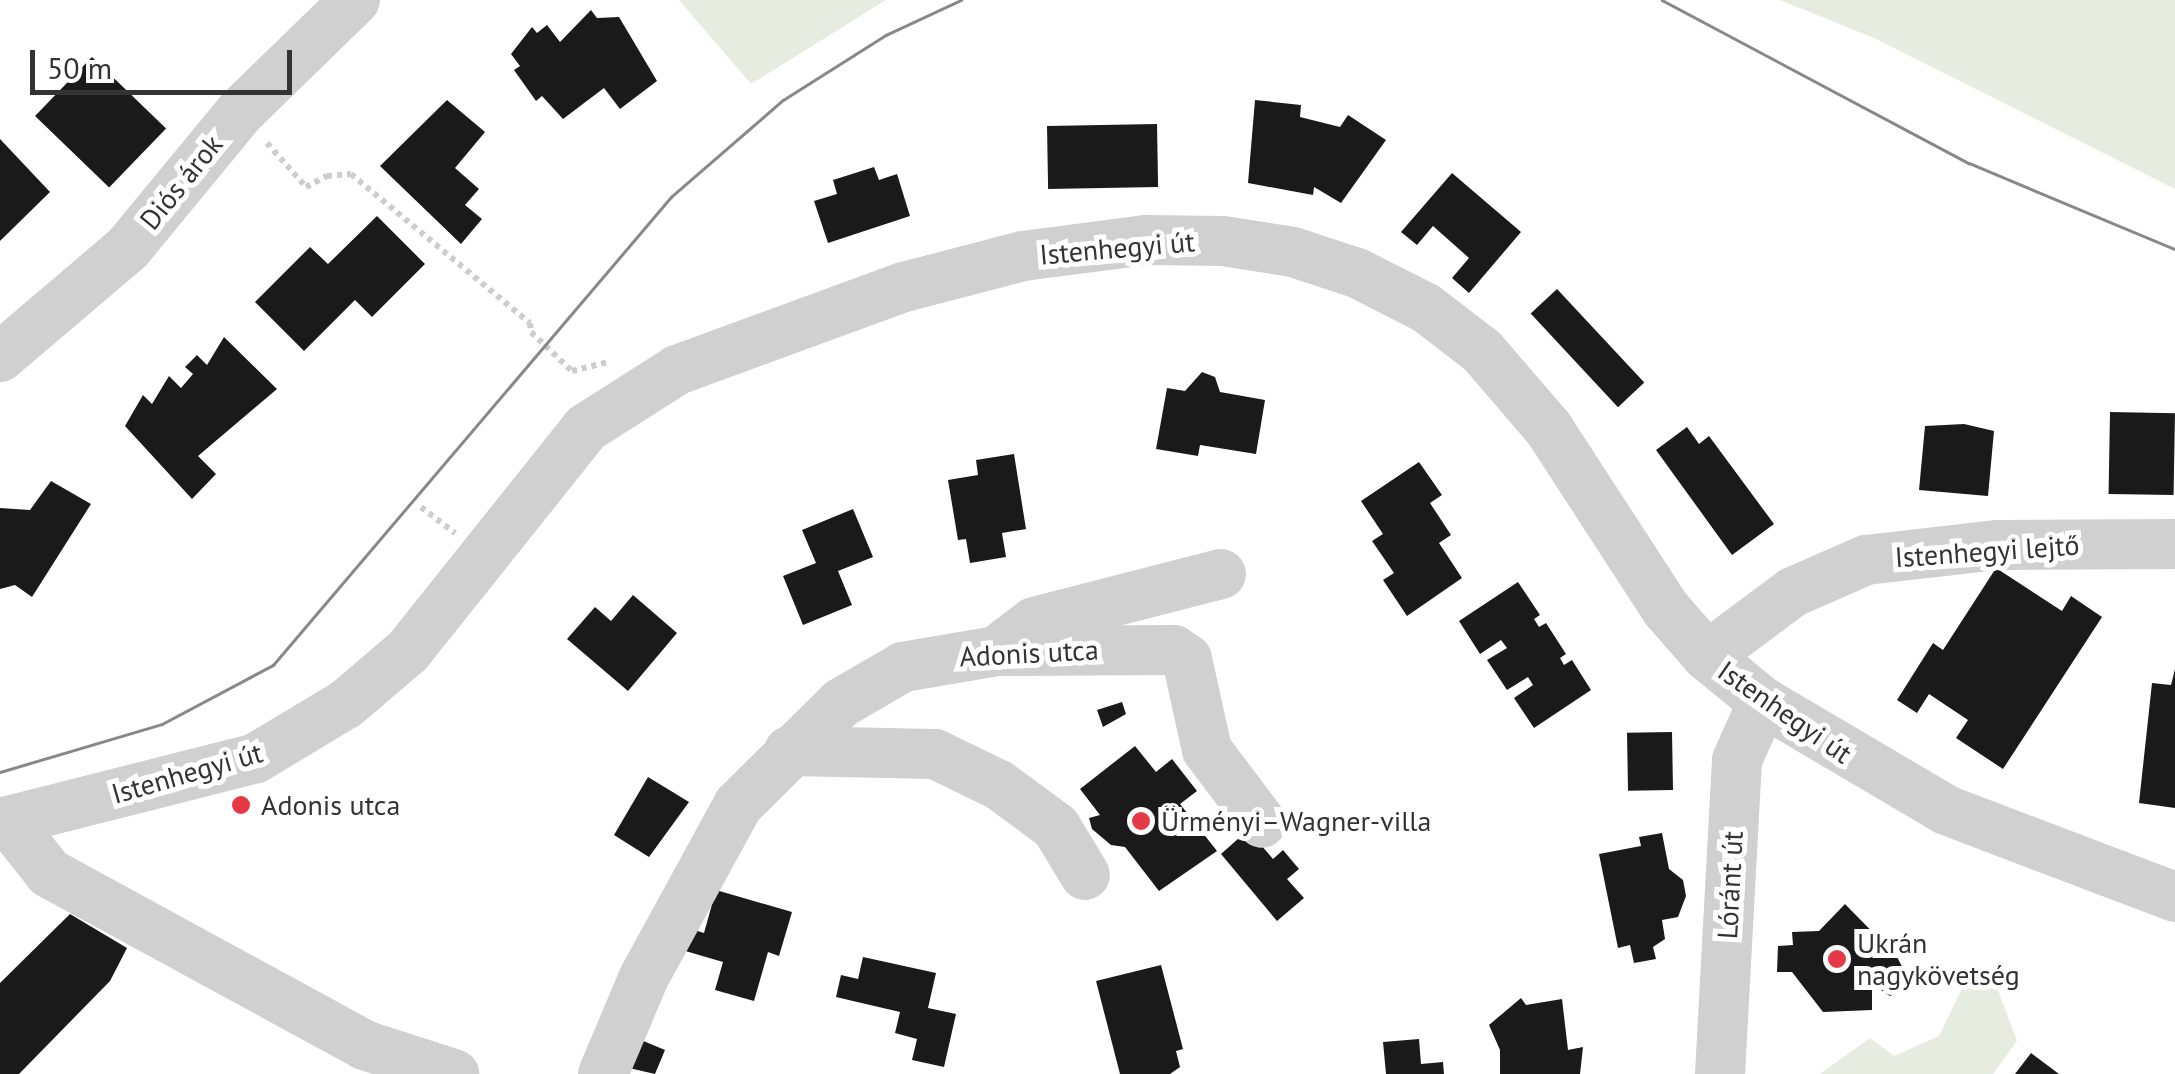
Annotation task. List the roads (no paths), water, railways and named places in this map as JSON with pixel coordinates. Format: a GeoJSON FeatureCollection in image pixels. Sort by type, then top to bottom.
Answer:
{"type":"FeatureCollection","features":[{"type":"Feature","properties":{"kind":"street","name":"Diós árok"},"geometry":{"type":"LineString","coordinates":[[0,357],[58,314],[128,248],[240,111],[356,0]]}},
{"type":"Feature","properties":{"kind":"street","name":"Istenhegyi út"},"geometry":{"type":"LineString","coordinates":[[4,822],[256,758],[346,704],[408,651],[542,474],[630,394],[744,341],[904,287],[1072,247],[1147,240],[1256,245],[1322,260],[1426,308],[1482,351],[1524,398],[1666,608],[1707,656],[1763,702],[1946,810],[2175,897]]}},
{"type":"Feature","properties":{"kind":"street","name":"Istenhegyi lejtő"},"geometry":{"type":"LineString","coordinates":[[1707,656],[1793,592],[1866,560],[1998,545],[2175,544]]}},
{"type":"Feature","properties":{"kind":"street"},"geometry":{"type":"LineString","coordinates":[[997,650],[1034,622],[1221,574]]}},
{"type":"Feature","properties":{"kind":"street","name":"Adonis utca"},"geometry":{"type":"LineString","coordinates":[[603,1074],[702,864],[738,805],[788,751],[868,684],[904,667],[997,650],[1174,650],[1186,659],[1207,750],[1262,823]]}},
{"type":"Feature","properties":{"kind":"street","name":"Lóránt út"},"geometry":{"type":"LineString","coordinates":[[1717,1071],[1738,760],[1763,702]]}},
{"type":"Feature","properties":{"kind":"street"},"geometry":{"type":"LineString","coordinates":[[788,751],[935,754],[999,785],[1056,827],[1086,875]]}},
{"type":"Feature","properties":{"kind":"street"},"geometry":{"type":"LineString","coordinates":[[4,822],[48,874],[364,1045],[454,1074]]}},
{"type":"Feature","properties":{"kind":"tram line"},"geometry":{"type":"LineString","coordinates":[[0,772],[162,724],[273,665],[671,197],[783,100],[886,35],[961,0]]}},
{"type":"Feature","properties":{"kind":"tram line"},"geometry":{"type":"LineString","coordinates":[[1662,0],[1969,163],[2175,249]]}},
{"type":"Feature","properties":{"kind":"place","name":"Adonis utca"},"geometry":{"type":"Point","coordinates":[241,805]}},
{"type":"Feature","properties":{"kind":"place","name":"Ürményi–Wagner-villa"},"geometry":{"type":"Point","coordinates":[1141,821]}},
{"type":"Feature","properties":{"kind":"place","name":"Ukrán nagykövetség"},"geometry":{"type":"Point","coordinates":[1837,959]}}]}
